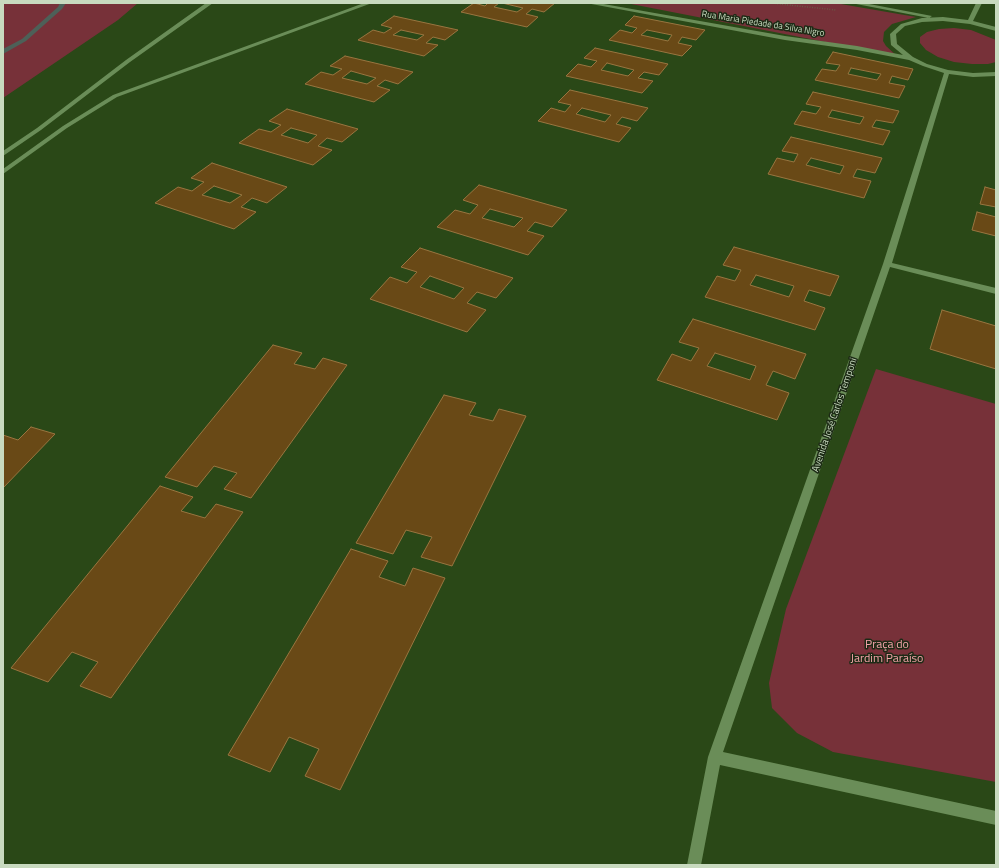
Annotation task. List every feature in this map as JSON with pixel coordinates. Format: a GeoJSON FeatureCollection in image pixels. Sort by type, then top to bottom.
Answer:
{"type":"FeatureCollection","features":[{"type":"Feature","properties":{"kind":"street"},"geometry":{"type":"LineString","coordinates":[[3,154],[128,60],[210,3]]}},
{"type":"Feature","properties":{"kind":"street"},"geometry":{"type":"LineString","coordinates":[[3,172],[65,127],[115,96],[369,3]]}},
{"type":"Feature","properties":{"kind":"street","name":"Rua Maria Piedade da Silva Nigro"},"geometry":{"type":"LineString","coordinates":[[589,3],[778,37],[857,48],[911,58]]}},
{"type":"Feature","properties":{"kind":"street"},"geometry":{"type":"LineString","coordinates":[[854,3],[943,19],[970,22],[995,29]]}},
{"type":"Feature","properties":{"kind":"street"},"geometry":{"type":"LineString","coordinates":[[970,22],[979,3]]}},
{"type":"Feature","properties":{"kind":"street"},"geometry":{"type":"LineString","coordinates":[[943,19],[922,20],[903,25],[893,34],[894,45],[911,58],[925,65],[947,72],[973,75],[996,80]]}},
{"type":"Feature","properties":{"kind":"street","name":"Avenida José Carlos Temponi"},"geometry":{"type":"LineString","coordinates":[[694,865],[715,757],[887,264],[947,72]]}},
{"type":"Feature","properties":{"kind":"street"},"geometry":{"type":"LineString","coordinates":[[973,75],[996,74]]}},
{"type":"Feature","properties":{"kind":"street"},"geometry":{"type":"LineString","coordinates":[[887,264],[996,291]]}},
{"type":"Feature","properties":{"kind":"street"},"geometry":{"type":"LineString","coordinates":[[715,757],[996,818]]}},
{"type":"Feature","properties":{"kind":"green space"},"geometry":{"type":"Polygon","coordinates":[[[3,3],[138,3],[118,20],[3,98],[3,3]]]}},
{"type":"Feature","properties":{"kind":"green space"},"geometry":{"type":"Polygon","coordinates":[[[626,3],[835,3],[916,17],[892,24],[884,32],[883,41],[886,46],[897,56],[626,3]]]}},
{"type":"Feature","properties":{"kind":"green space"},"geometry":{"type":"Polygon","coordinates":[[[954,28],[971,30],[996,40],[996,62],[988,64],[972,64],[954,62],[938,57],[926,50],[920,43],[920,37],[927,32],[939,29],[954,28]]]}},
{"type":"Feature","properties":{"kind":"green space","name":"Praça do Jardim Paraíso"},"geometry":{"type":"Polygon","coordinates":[[[876,369],[996,404],[996,782],[833,752],[797,733],[772,708],[769,683],[786,609],[876,369]]]}},
{"type":"Feature","properties":{"kind":"building"},"geometry":{"type":"Polygon","coordinates":[[[474,3],[485,6],[488,3],[499,3],[494,7],[517,12],[523,8],[502,3],[555,3],[544,12],[532,9],[526,14],[538,17],[527,27],[461,12],[474,3]]]}},
{"type":"Feature","properties":{"kind":"building"},"geometry":{"type":"Polygon","coordinates":[[[394,16],[458,30],[445,40],[433,37],[426,43],[438,45],[424,56],[358,40],[373,30],[384,33],[392,28],[381,25],[394,16]],[[401,30],[393,35],[417,40],[424,35],[401,30]]]}},
{"type":"Feature","properties":{"kind":"building"},"geometry":{"type":"Polygon","coordinates":[[[634,16],[705,30],[696,40],[682,37],[678,43],[692,46],[682,56],[609,40],[620,30],[632,33],[637,28],[625,25],[634,16]],[[647,30],[641,35],[668,41],[672,35],[647,30]]]}},
{"type":"Feature","properties":{"kind":"building"},"geometry":{"type":"Polygon","coordinates":[[[595,48],[668,64],[659,75],[644,72],[638,78],[653,81],[642,93],[566,76],[578,64],[591,67],[597,61],[584,58],[595,48]],[[607,63],[601,70],[628,76],[634,70],[607,63]]]}},
{"type":"Feature","properties":{"kind":"building"},"geometry":{"type":"Polygon","coordinates":[[[833,52],[913,69],[908,80],[892,76],[889,83],[905,86],[899,98],[815,80],[822,69],[836,71],[840,65],[826,63],[833,52]],[[851,68],[848,74],[877,80],[881,74],[851,68]]]}},
{"type":"Feature","properties":{"kind":"building"},"geometry":{"type":"Polygon","coordinates":[[[345,56],[413,72],[398,84],[385,80],[377,86],[390,90],[374,102],[305,84],[321,72],[333,75],[342,69],[330,66],[345,56]],[[351,71],[342,78],[367,84],[376,78],[351,71]]]}},
{"type":"Feature","properties":{"kind":"building"},"geometry":{"type":"Polygon","coordinates":[[[570,90],[648,108],[637,121],[622,117],[616,124],[631,128],[619,142],[538,121],[551,108],[565,112],[571,105],[558,102],[570,90]],[[582,108],[576,114],[605,122],[611,115],[582,108]]]}},
{"type":"Feature","properties":{"kind":"building"},"geometry":{"type":"Polygon","coordinates":[[[813,92],[899,111],[893,123],[876,120],[872,127],[890,131],[883,145],[794,124],[802,111],[816,114],[821,107],[806,104],[813,92]],[[832,110],[828,117],[860,124],[864,117],[832,110]]]}},
{"type":"Feature","properties":{"kind":"building"},"geometry":{"type":"Polygon","coordinates":[[[287,109],[358,129],[342,142],[327,138],[318,146],[332,150],[313,165],[239,143],[259,129],[271,132],[281,125],[269,121],[287,109]],[[291,128],[281,135],[308,143],[317,135],[291,128]]]}},
{"type":"Feature","properties":{"kind":"building"},"geometry":{"type":"Polygon","coordinates":[[[791,137],[882,158],[875,173],[857,169],[853,177],[871,181],[864,198],[768,174],[777,158],[794,162],[798,154],[782,151],[791,137]],[[811,158],[806,165],[840,174],[844,166],[811,158]]]}},
{"type":"Feature","properties":{"kind":"building"},"geometry":{"type":"Polygon","coordinates":[[[212,163],[287,187],[267,203],[252,198],[241,207],[256,212],[234,229],[155,203],[178,187],[192,191],[204,182],[191,178],[212,163]],[[214,186],[202,195],[230,203],[242,195],[214,186]]]}},
{"type":"Feature","properties":{"kind":"building"},"geometry":{"type":"Polygon","coordinates":[[[479,185],[567,210],[552,227],[535,222],[527,231],[544,236],[528,255],[437,227],[455,210],[470,214],[478,205],[463,200],[479,185]],[[490,209],[482,218],[514,227],[523,218],[490,209]]]}},
{"type":"Feature","properties":{"kind":"building"},"geometry":{"type":"Polygon","coordinates":[[[985,187],[996,190],[996,207],[980,204],[985,187]]]}},
{"type":"Feature","properties":{"kind":"building"},"geometry":{"type":"Polygon","coordinates":[[[977,212],[996,217],[996,236],[972,230],[977,212]]]}},
{"type":"Feature","properties":{"kind":"building"},"geometry":{"type":"Polygon","coordinates":[[[734,247],[839,276],[830,296],[809,290],[804,301],[825,308],[815,330],[705,297],[717,276],[735,281],[741,270],[723,265],[734,247]],[[756,275],[750,285],[789,297],[794,286],[756,275]]]}},
{"type":"Feature","properties":{"kind":"building"},"geometry":{"type":"Polygon","coordinates":[[[420,248],[513,278],[496,298],[477,292],[467,303],[486,310],[467,332],[370,299],[390,277],[407,283],[417,272],[401,267],[420,248]],[[430,276],[420,287],[454,299],[464,288],[430,276]]]}},
{"type":"Feature","properties":{"kind":"building"},"geometry":{"type":"Polygon","coordinates":[[[942,310],[996,326],[996,369],[930,349],[942,310]]]}},
{"type":"Feature","properties":{"kind":"building"},"geometry":{"type":"Polygon","coordinates":[[[693,319],[806,354],[795,379],[773,371],[766,385],[789,393],[777,420],[657,380],[672,354],[691,361],[699,348],[679,342],[693,319]],[[715,353],[707,366],[750,380],[756,366],[715,353]]]}},
{"type":"Feature","properties":{"kind":"building"},"geometry":{"type":"Polygon","coordinates":[[[273,345],[302,353],[294,364],[315,369],[323,358],[347,365],[251,498],[224,489],[237,473],[214,466],[197,487],[165,477],[273,345]]]}},
{"type":"Feature","properties":{"kind":"building"},"geometry":{"type":"Polygon","coordinates":[[[444,395],[476,403],[469,415],[493,421],[499,409],[526,416],[452,566],[421,557],[432,537],[406,530],[393,554],[356,543],[444,395]]]}},
{"type":"Feature","properties":{"kind":"building"},"geometry":{"type":"Polygon","coordinates":[[[31,427],[55,434],[3,488],[3,435],[18,440],[31,427]]]}},
{"type":"Feature","properties":{"kind":"building"},"geometry":{"type":"Polygon","coordinates":[[[160,486],[193,497],[181,511],[205,518],[216,504],[243,512],[111,698],[80,686],[98,662],[72,652],[48,682],[11,668],[160,486]]]}},
{"type":"Feature","properties":{"kind":"building"},"geometry":{"type":"Polygon","coordinates":[[[351,549],[388,561],[379,577],[405,586],[413,568],[445,578],[340,790],[305,776],[319,749],[289,737],[270,772],[228,755],[351,549]]]}},
{"type":"Feature","properties":{"kind":"waterway"},"geometry":{"type":"LineString","coordinates":[[3,52],[24,40],[60,8],[63,3]]}}]}
